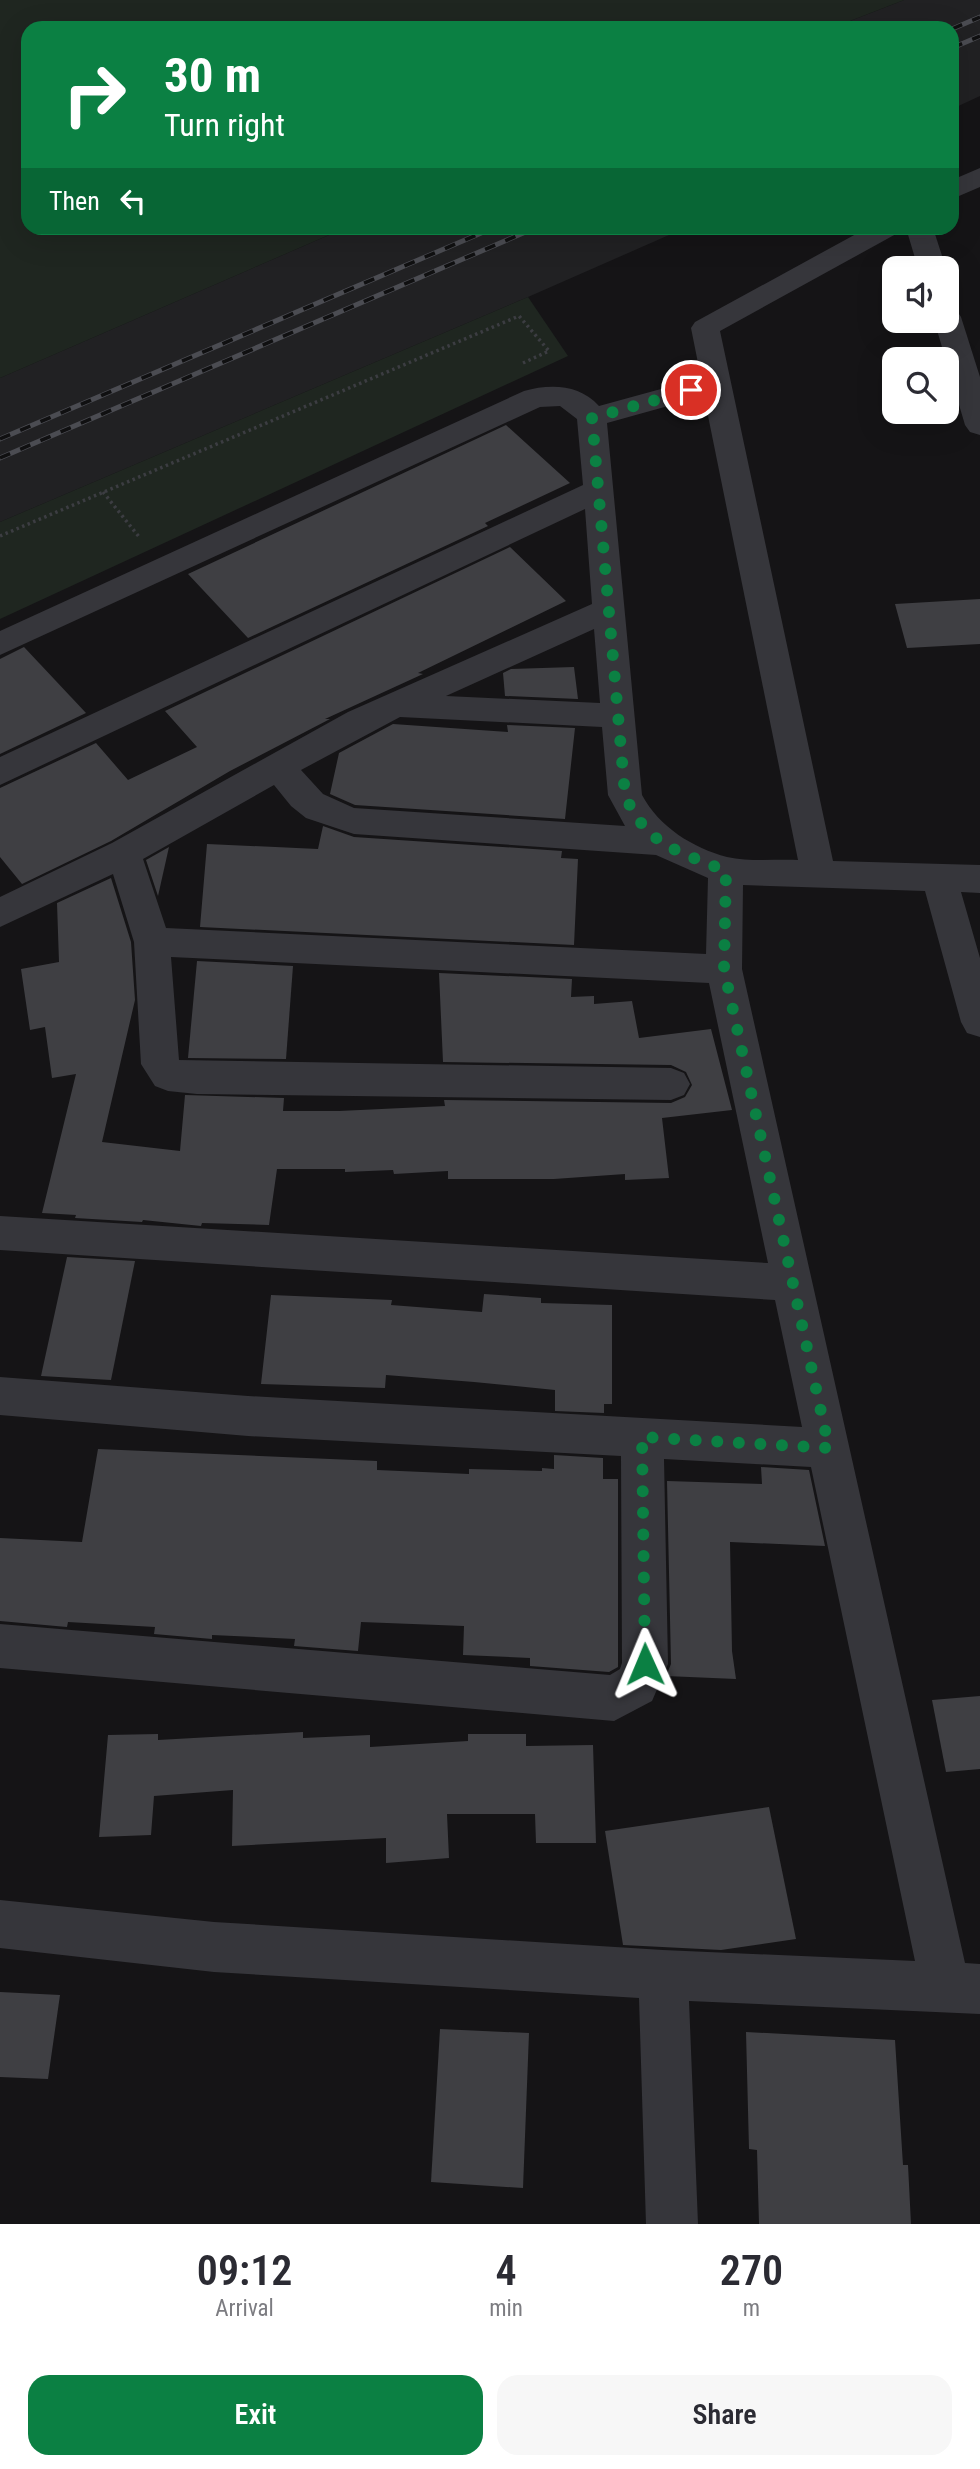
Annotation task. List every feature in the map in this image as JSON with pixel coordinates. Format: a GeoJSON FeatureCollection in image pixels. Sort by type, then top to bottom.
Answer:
{"type":"FeatureCollection","features":[{"type":"Feature","properties":{"kind":"street"},"geometry":{"type":"LineString","coordinates":[[959,187],[980,176]]}},
{"type":"Feature","properties":{"kind":"street"},"geometry":{"type":"LineString","coordinates":[[820,876],[705,328],[873,235]]}},
{"type":"Feature","properties":{"kind":"street"},"geometry":{"type":"LineString","coordinates":[[921,235],[928,256]]}},
{"type":"Feature","properties":{"kind":"street"},"geometry":{"type":"LineString","coordinates":[[952,333],[980,425]]}},
{"type":"Feature","properties":{"kind":"street"},"geometry":{"type":"LineString","coordinates":[[592,418],[716,383]]}},
{"type":"Feature","properties":{"kind":"street"},"geometry":{"type":"LineString","coordinates":[[0,644],[534,398],[559,395],[582,404],[592,418],[625,795],[634,817],[657,842]]}},
{"type":"Feature","properties":{"kind":"street"},"geometry":{"type":"LineString","coordinates":[[0,772],[598,490]]}},
{"type":"Feature","properties":{"kind":"street"},"geometry":{"type":"LineString","coordinates":[[0,913],[124,853],[339,732],[610,609]]}},
{"type":"Feature","properties":{"kind":"street"},"geometry":{"type":"LineString","coordinates":[[395,706],[618,716]]}},
{"type":"Feature","properties":{"kind":"street"},"geometry":{"type":"LineString","coordinates":[[280,767],[305,799],[326,814],[354,821],[657,842],[726,871],[980,879]]}},
{"type":"Feature","properties":{"kind":"street"},"geometry":{"type":"LineString","coordinates":[[124,853],[152,942],[160,1064],[167,1075],[197,1078],[671,1084]]}},
{"type":"Feature","properties":{"kind":"street"},"geometry":{"type":"LineString","coordinates":[[0,1924],[215,1947],[663,1975],[962,1988],[829,1448],[724,969],[726,871]]}},
{"type":"Feature","properties":{"kind":"street"},"geometry":{"type":"LineString","coordinates":[[939,878],[980,1022]]}},
{"type":"Feature","properties":{"kind":"street"},"geometry":{"type":"LineString","coordinates":[[152,942],[724,969]]}},
{"type":"Feature","properties":{"kind":"street"},"geometry":{"type":"LineString","coordinates":[[0,1233],[793,1283]]}},
{"type":"Feature","properties":{"kind":"street"},"geometry":{"type":"LineString","coordinates":[[0,1396],[248,1416],[829,1448]]}},
{"type":"Feature","properties":{"kind":"street"},"geometry":{"type":"LineString","coordinates":[[0,1646],[614,1698],[636,1685],[645,1664],[642,1437]]}},
{"type":"Feature","properties":{"kind":"street"},"geometry":{"type":"LineString","coordinates":[[663,1975],[672,2224]]}},
{"type":"Feature","properties":{"kind":"path"},"geometry":{"type":"LineString","coordinates":[[0,536],[519,316],[548,351]]}},
{"type":"Feature","properties":{"kind":"path"},"geometry":{"type":"LineString","coordinates":[[103,492],[140,538]]}},
{"type":"Feature","properties":{"kind":"shaded area"},"geometry":{"type":"Polygon","coordinates":[[[0,0],[904,0],[850,21],[21,21],[21,235],[329,235],[0,378],[0,0]]]}},
{"type":"Feature","properties":{"kind":"shaded area"},"geometry":{"type":"Polygon","coordinates":[[[904,0],[980,0],[980,96],[959,106],[959,21],[850,21],[904,0]]]}},
{"type":"Feature","properties":{"kind":"shaded area"},"geometry":{"type":"Polygon","coordinates":[[[329,235],[669,235],[0,522],[0,378],[329,235]]]}},
{"type":"Feature","properties":{"kind":"shaded area"},"geometry":{"type":"Polygon","coordinates":[[[528,297],[568,356],[0,619],[0,522],[528,297]]]}},
{"type":"Feature","properties":{"kind":"building"},"geometry":{"type":"Polygon","coordinates":[[[506,425],[570,483],[485,523],[488,526],[248,638],[188,574],[506,425]]]}},
{"type":"Feature","properties":{"kind":"building"},"geometry":{"type":"Polygon","coordinates":[[[510,547],[566,601],[418,673],[423,674],[325,719],[330,719],[230,771],[111,841],[22,884],[0,857],[0,788],[96,743],[128,780],[197,747],[165,711],[510,547]]]}},
{"type":"Feature","properties":{"kind":"building"},"geometry":{"type":"Polygon","coordinates":[[[980,599],[980,644],[907,648],[895,604],[980,599]]]}},
{"type":"Feature","properties":{"kind":"building"},"geometry":{"type":"Polygon","coordinates":[[[24,647],[86,713],[0,754],[0,659],[24,647]]]}},
{"type":"Feature","properties":{"kind":"building"},"geometry":{"type":"Polygon","coordinates":[[[574,667],[578,699],[505,696],[503,673],[511,669],[574,667]]]}},
{"type":"Feature","properties":{"kind":"building"},"geometry":{"type":"Polygon","coordinates":[[[393,724],[508,732],[507,725],[575,728],[565,819],[355,805],[330,794],[339,753],[393,724]]]}},
{"type":"Feature","properties":{"kind":"building"},"geometry":{"type":"Polygon","coordinates":[[[323,826],[354,837],[562,851],[561,858],[578,859],[574,945],[200,927],[207,844],[318,849],[323,826]]]}},
{"type":"Feature","properties":{"kind":"building"},"geometry":{"type":"Polygon","coordinates":[[[169,847],[158,896],[146,860],[169,847]]]}},
{"type":"Feature","properties":{"kind":"building"},"geometry":{"type":"Polygon","coordinates":[[[111,878],[131,942],[135,1000],[102,1142],[180,1151],[185,1095],[284,1098],[283,1111],[339,1111],[445,1106],[444,1100],[671,1103],[685,1097],[692,1085],[686,1072],[671,1065],[443,1062],[439,973],[572,979],[571,997],[594,996],[594,1004],[632,1001],[639,1038],[711,1029],[732,1110],[662,1118],[669,1178],[625,1180],[625,1174],[554,1179],[448,1179],[448,1171],[394,1174],[393,1170],[345,1172],[345,1169],[277,1169],[269,1225],[202,1223],[201,1226],[143,1220],[75,1218],[76,1215],[42,1213],[76,1074],[52,1078],[45,1027],[30,1030],[21,969],[59,962],[57,903],[111,878]]]}},
{"type":"Feature","properties":{"kind":"building"},"geometry":{"type":"Polygon","coordinates":[[[197,961],[293,966],[286,1059],[188,1058],[197,961]]]}},
{"type":"Feature","properties":{"kind":"building"},"geometry":{"type":"Polygon","coordinates":[[[67,1257],[135,1261],[111,1380],[41,1376],[67,1257]]]}},
{"type":"Feature","properties":{"kind":"building"},"geometry":{"type":"Polygon","coordinates":[[[484,1294],[541,1298],[541,1303],[612,1305],[612,1404],[604,1404],[604,1413],[555,1411],[555,1390],[474,1382],[386,1375],[385,1388],[261,1384],[271,1295],[392,1300],[391,1305],[482,1312],[484,1294]]]}},
{"type":"Feature","properties":{"kind":"building"},"geometry":{"type":"Polygon","coordinates":[[[98,1449],[377,1461],[377,1470],[469,1474],[469,1469],[554,1469],[554,1455],[603,1458],[603,1479],[618,1479],[618,1667],[609,1672],[530,1666],[530,1658],[463,1655],[464,1626],[361,1622],[358,1651],[294,1646],[295,1639],[212,1635],[212,1639],[154,1634],[155,1627],[68,1622],[67,1627],[0,1621],[0,1538],[82,1542],[98,1449]]]}},
{"type":"Feature","properties":{"kind":"building"},"geometry":{"type":"Polygon","coordinates":[[[761,1467],[809,1470],[825,1546],[730,1542],[732,1651],[736,1679],[666,1676],[671,1664],[667,1481],[762,1484],[761,1467]]]}},
{"type":"Feature","properties":{"kind":"building"},"geometry":{"type":"Polygon","coordinates":[[[980,1696],[980,1769],[946,1772],[932,1700],[980,1696]]]}},
{"type":"Feature","properties":{"kind":"building"},"geometry":{"type":"Polygon","coordinates":[[[303,1732],[303,1738],[370,1735],[370,1747],[468,1741],[468,1734],[526,1734],[526,1746],[593,1745],[596,1843],[536,1843],[535,1814],[447,1814],[449,1858],[386,1863],[386,1838],[232,1846],[233,1790],[154,1796],[151,1835],[99,1837],[108,1735],[158,1734],[158,1740],[303,1732]]]}},
{"type":"Feature","properties":{"kind":"building"},"geometry":{"type":"Polygon","coordinates":[[[769,1807],[796,1939],[721,1950],[623,1945],[605,1831],[769,1807]]]}},
{"type":"Feature","properties":{"kind":"building"},"geometry":{"type":"Polygon","coordinates":[[[0,1992],[60,1995],[48,2079],[0,2077],[0,1992]]]}},
{"type":"Feature","properties":{"kind":"building"},"geometry":{"type":"Polygon","coordinates":[[[440,2029],[529,2033],[523,2188],[431,2182],[440,2029]]]}},
{"type":"Feature","properties":{"kind":"building"},"geometry":{"type":"Polygon","coordinates":[[[746,2032],[895,2040],[903,2165],[908,2165],[911,2224],[759,2224],[757,2150],[749,2149],[746,2032]]]}},
{"type":"Feature","properties":{"kind":"railway"},"geometry":{"type":"LineString","coordinates":[[959,26],[980,17]]}},
{"type":"Feature","properties":{"kind":"railway"},"geometry":{"type":"LineString","coordinates":[[959,45],[980,36]]}},
{"type":"Feature","properties":{"kind":"railway"},"geometry":{"type":"LineString","coordinates":[[0,439],[477,235]]}},
{"type":"Feature","properties":{"kind":"railway"},"geometry":{"type":"LineString","coordinates":[[0,458],[519,235]]}},
{"type":"Feature","properties":{"kind":"route"},"geometry":{"type":"LineString","coordinates":[[645,1664],[642,1437],[829,1448],[724,969],[726,871],[657,842],[634,817],[625,795],[592,418],[691,390]]}}]}
